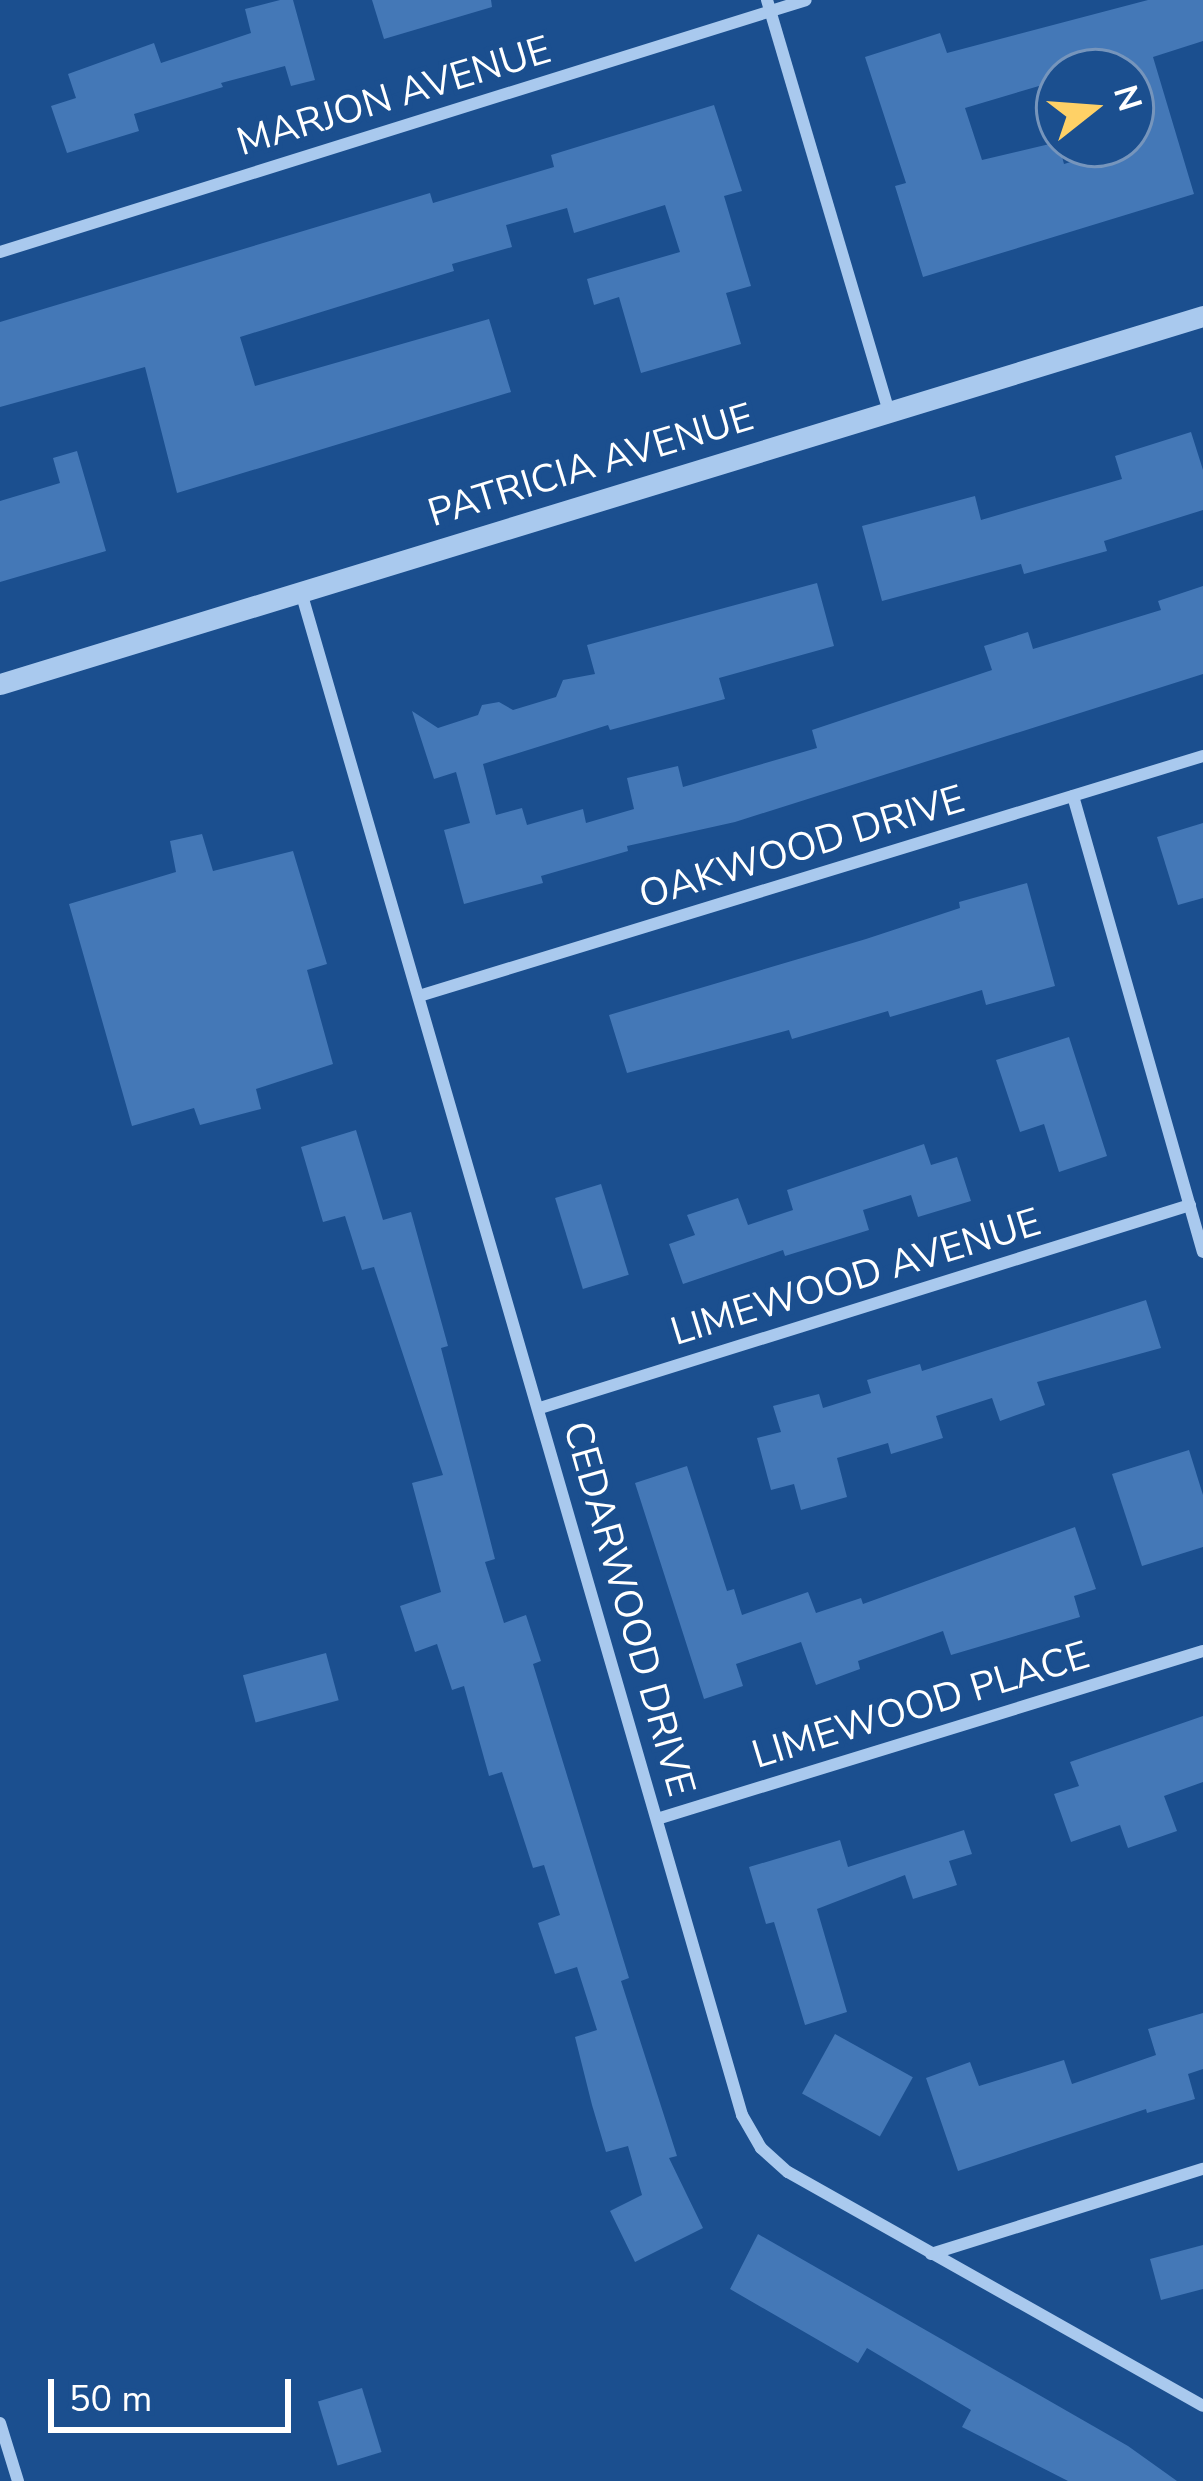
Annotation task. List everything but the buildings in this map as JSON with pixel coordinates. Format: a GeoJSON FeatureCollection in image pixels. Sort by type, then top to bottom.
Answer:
{"type":"FeatureCollection","features":[{"type":"Feature","properties":{"kind":"street","name":"MARJON AVENUE"},"geometry":{"type":"LineString","coordinates":[[0,252],[769,6],[806,0]]}},
{"type":"Feature","properties":{"kind":"street"},"geometry":{"type":"LineString","coordinates":[[769,6],[890,414]]}},
{"type":"Feature","properties":{"kind":"street","name":"PATRICIA AVENUE"},"geometry":{"type":"LineString","coordinates":[[0,684],[1203,316]]}},
{"type":"Feature","properties":{"kind":"street","name":"CEDARWOOD DRIVE"},"geometry":{"type":"LineString","coordinates":[[301,592],[742,2115],[761,2148],[788,2172],[1203,2406]]}},
{"type":"Feature","properties":{"kind":"street","name":"OAKWOOD DRIVE"},"geometry":{"type":"LineString","coordinates":[[419,996],[1203,756]]}},
{"type":"Feature","properties":{"kind":"street"},"geometry":{"type":"LineString","coordinates":[[1073,796],[1203,1252]]}},
{"type":"Feature","properties":{"kind":"street","name":"LIMEWOOD AVENUE"},"geometry":{"type":"LineString","coordinates":[[540,1408],[1190,1205]]}},
{"type":"Feature","properties":{"kind":"street","name":"LIMEWOOD PLACE"},"geometry":{"type":"LineString","coordinates":[[657,1819],[1203,1651]]}},
{"type":"Feature","properties":{"kind":"street"},"geometry":{"type":"LineString","coordinates":[[931,2254],[1203,2169]]}},
{"type":"Feature","properties":{"kind":"street"},"geometry":{"type":"LineString","coordinates":[[0,2422],[18,2481]]}}]}
